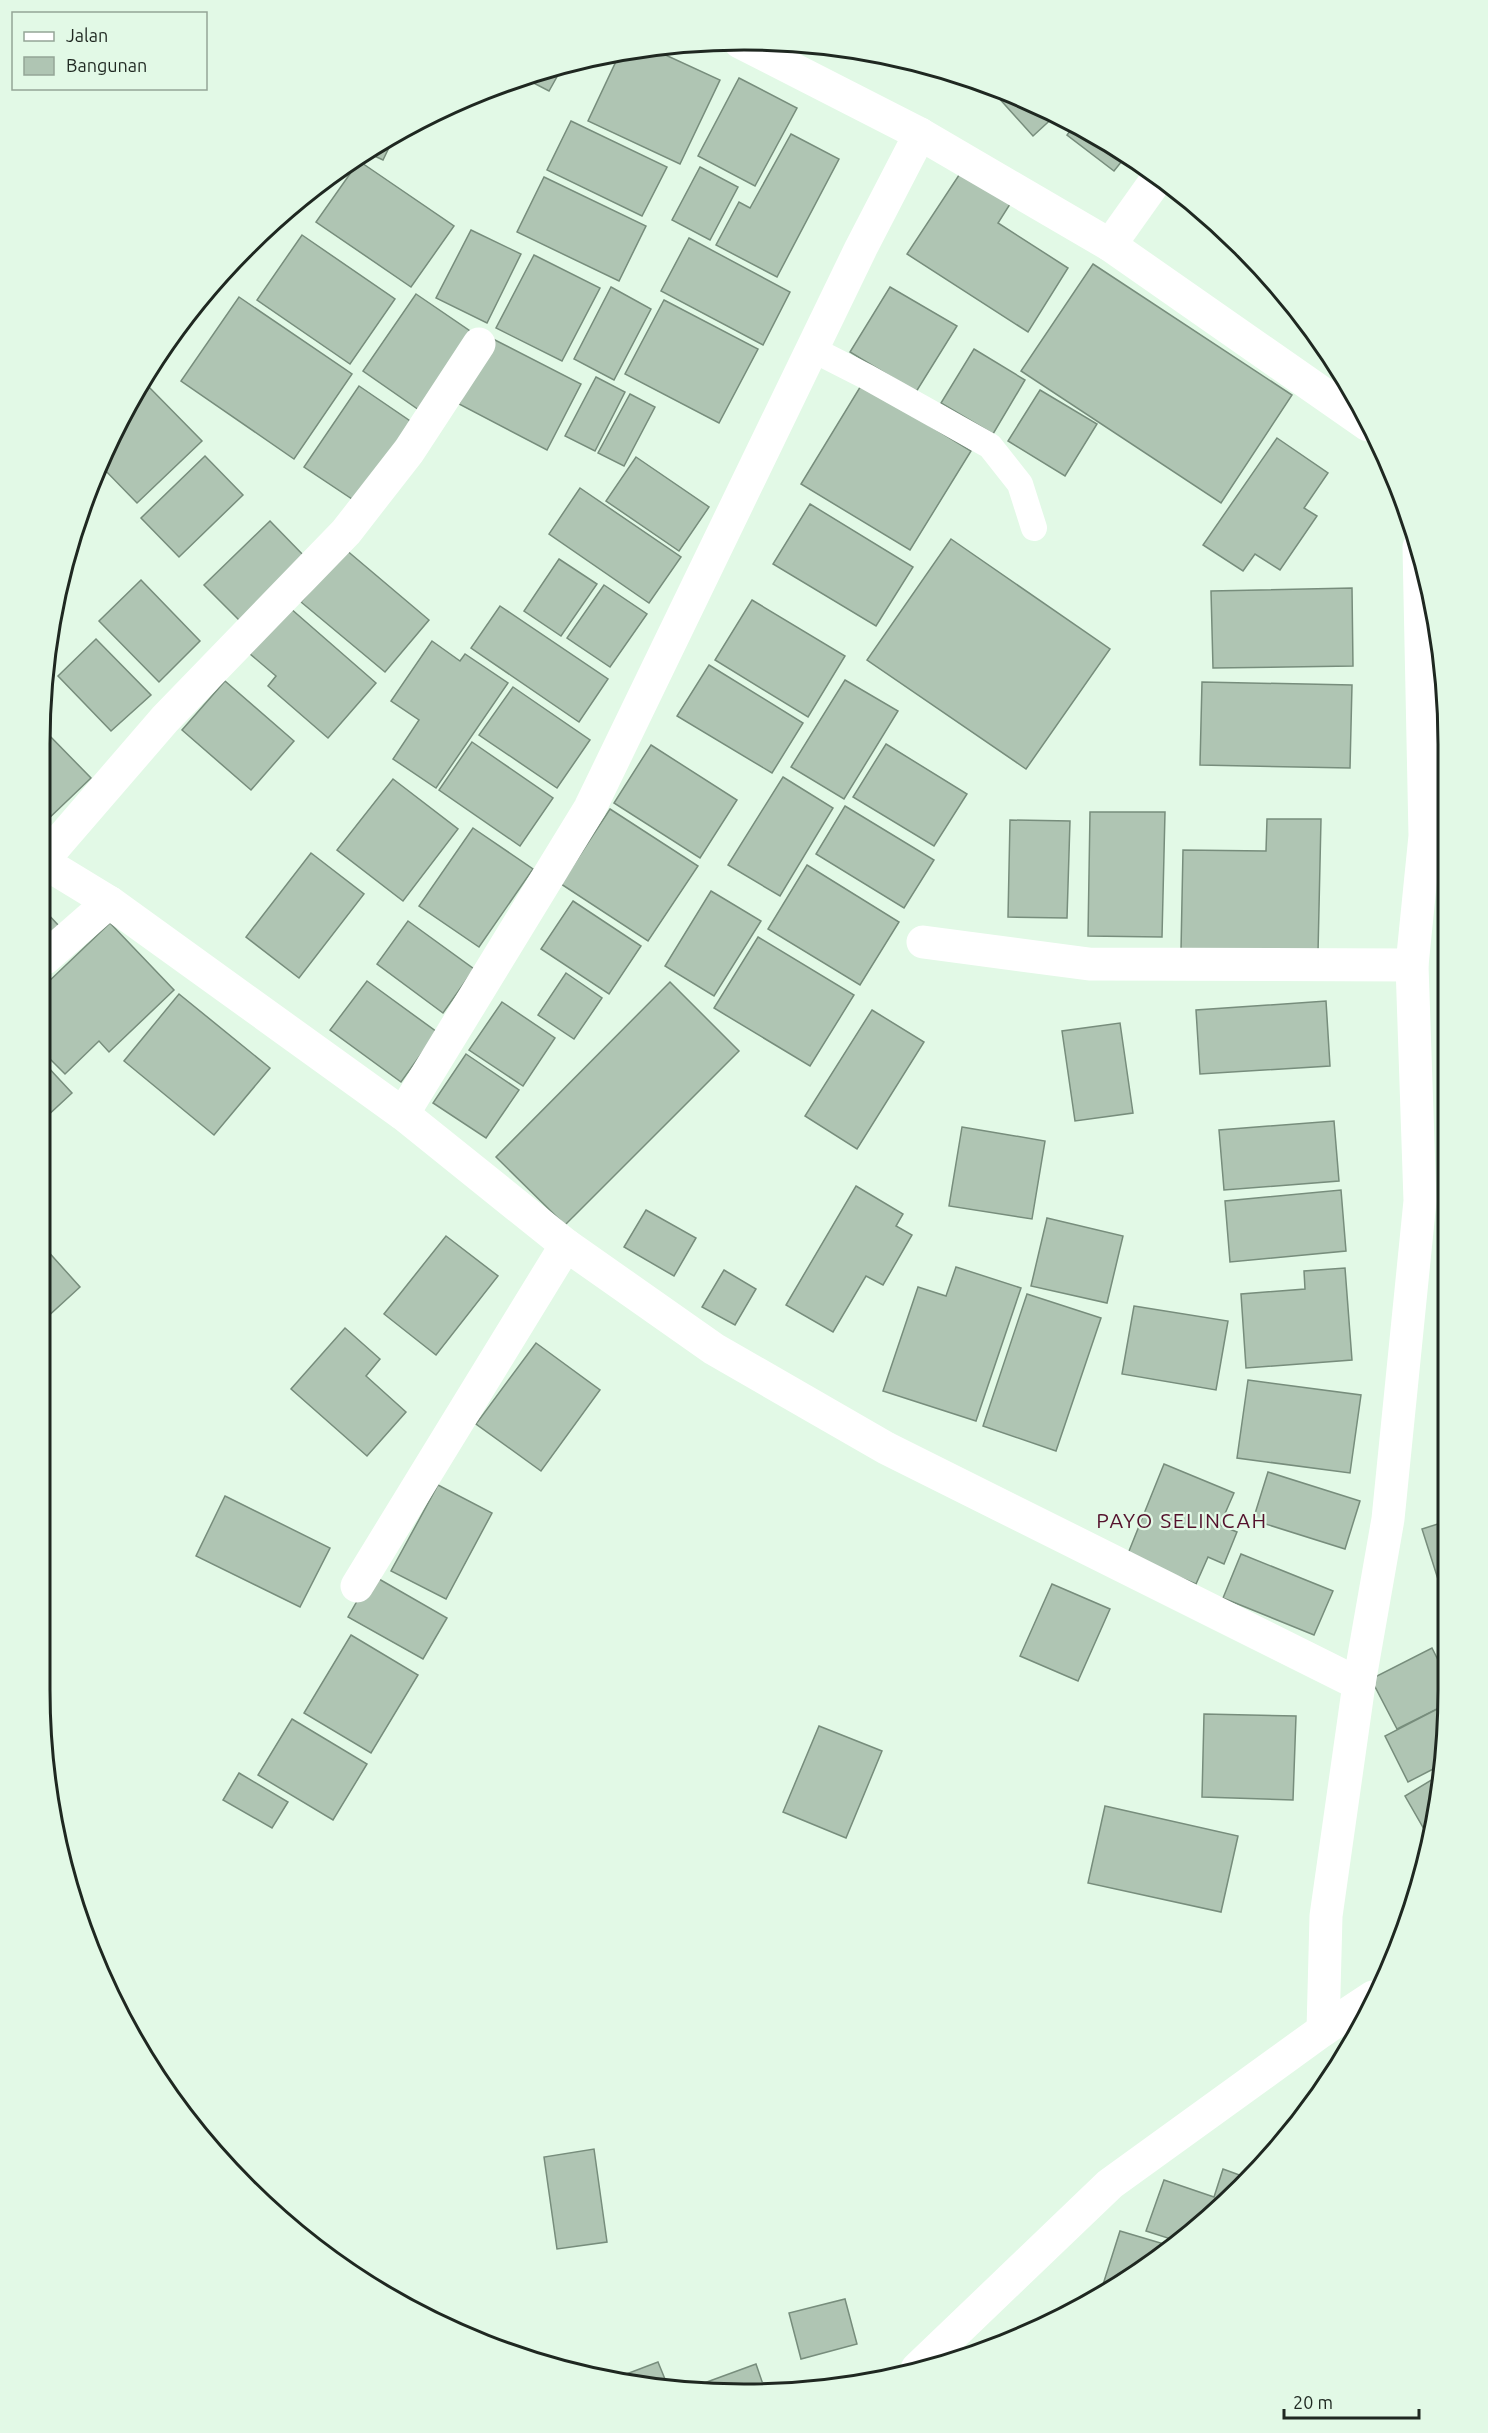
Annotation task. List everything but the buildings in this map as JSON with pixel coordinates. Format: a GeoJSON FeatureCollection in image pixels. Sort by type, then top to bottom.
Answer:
{"type":"FeatureCollection","features":[{"type":"Feature","properties":{"kind":"street"},"geometry":{"type":"LineString","coordinates":[[756,50],[920,134],[1110,245],[1356,416]]}},
{"type":"Feature","properties":{"kind":"street"},"geometry":{"type":"LineString","coordinates":[[403,1114],[590,808],[812,349],[920,134]]}},
{"type":"Feature","properties":{"kind":"street"},"geometry":{"type":"LineString","coordinates":[[1110,245],[1154,184]]}},
{"type":"Feature","properties":{"kind":"street"},"geometry":{"type":"LineString","coordinates":[[50,852],[165,719],[346,532],[409,451],[479,344]]}},
{"type":"Feature","properties":{"kind":"street"},"geometry":{"type":"LineString","coordinates":[[1323,2030],[1326,1916],[1359,1684],[1388,1519],[1420,1201],[1412,964],[1436,838],[1422,594]]}},
{"type":"Feature","properties":{"kind":"street"},"geometry":{"type":"LineString","coordinates":[[50,866],[109,902],[403,1114],[566,1245],[714,1349],[886,1448],[1359,1684]]}},
{"type":"Feature","properties":{"kind":"street"},"geometry":{"type":"LineString","coordinates":[[50,954],[109,902]]}},
{"type":"Feature","properties":{"kind":"street"},"geometry":{"type":"LineString","coordinates":[[923,942],[1089,964],[1412,964]]}},
{"type":"Feature","properties":{"kind":"street"},"geometry":{"type":"LineString","coordinates":[[357,1586],[566,1245]]}},
{"type":"Feature","properties":{"kind":"street"},"geometry":{"type":"LineString","coordinates":[[927,2359],[1110,2184],[1363,2004]]}},
{"type":"Feature","properties":{"kind":"lane"},"geometry":{"type":"LineString","coordinates":[[812,349],[990,446],[1020,484],[1034,528]]}},
{"type":"Feature","properties":{"kind":"district","name":"PAYO SELINCAH"},"geometry":{"type":"Point","coordinates":[1182,1521]}}]}
